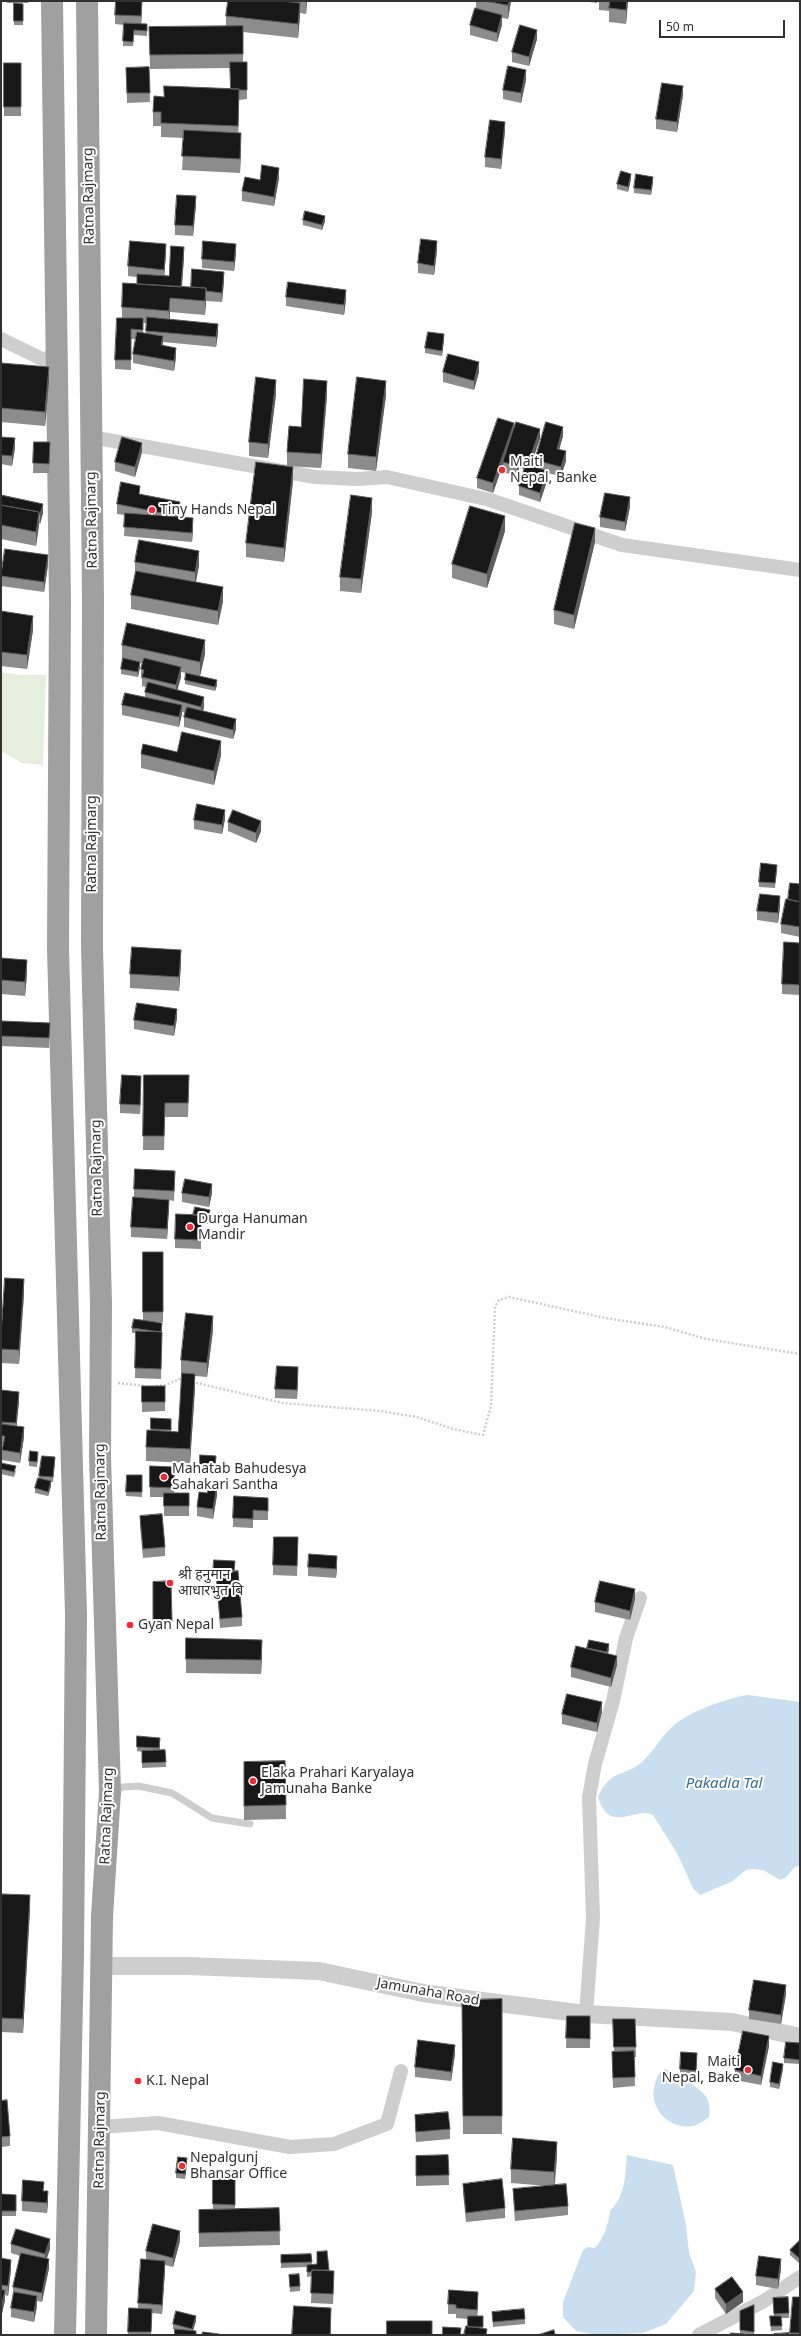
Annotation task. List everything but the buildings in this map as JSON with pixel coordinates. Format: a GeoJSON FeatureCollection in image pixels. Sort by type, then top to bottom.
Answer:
{"type":"FeatureCollection","features":[{"type":"Feature","properties":{"kind":"highway","name":"Ratna Rajmarg"},"geometry":{"type":"LineString","coordinates":[[52,1],[58,352],[60,602],[58,948],[76,1615],[65,2335]]}},
{"type":"Feature","properties":{"kind":"highway","name":"Ratna Rajmarg"},"geometry":{"type":"LineString","coordinates":[[87,1],[91,437],[92,947],[101,1304],[100,1471],[110,1792],[102,1916],[103,1966],[96,2335]]}},
{"type":"Feature","properties":{"kind":"street"},"geometry":{"type":"LineString","coordinates":[[1,339],[44,360],[58,352]]}},
{"type":"Feature","properties":{"kind":"street"},"geometry":{"type":"LineString","coordinates":[[91,437],[315,477],[357,479],[387,477],[490,500],[622,545],[800,570]]}},
{"type":"Feature","properties":{"kind":"street"},"geometry":{"type":"LineString","coordinates":[[586,2014],[593,1918],[589,1797],[595,1764],[620,1673],[626,1638],[640,1598]]}},
{"type":"Feature","properties":{"kind":"street","name":"Jamunaha Road"},"geometry":{"type":"LineString","coordinates":[[103,1966],[188,1966],[319,1971],[423,1993],[586,2014],[732,2022],[800,2037]]}},
{"type":"Feature","properties":{"kind":"street"},"geometry":{"type":"LineString","coordinates":[[100,2127],[158,2123],[290,2147],[334,2144],[387,2124],[401,2070]]}},
{"type":"Feature","properties":{"kind":"street"},"geometry":{"type":"LineString","coordinates":[[700,2335],[764,2301],[800,2277]]}},
{"type":"Feature","properties":{"kind":"lane"},"geometry":{"type":"LineString","coordinates":[[110,1792],[123,1787],[138,1786],[172,1793],[212,1818],[219,1820],[228,1819],[250,1824]]}},
{"type":"Feature","properties":{"kind":"path"},"geometry":{"type":"LineString","coordinates":[[100,1379],[128,1386],[152,1387],[166,1385],[179,1379],[283,1403],[364,1409],[417,1417],[453,1429],[483,1435],[491,1406],[496,1307],[499,1300],[509,1297],[605,1318],[665,1327],[706,1339],[800,1354]]}},
{"type":"Feature","properties":{"kind":"green space"},"geometry":{"type":"Polygon","coordinates":[[[1,672],[19,675],[46,675],[43,765],[22,763],[1,751],[1,672]]]}},
{"type":"Feature","properties":{"kind":"water","name":"Pakadia Tal"},"geometry":{"type":"Polygon","coordinates":[[[748,1695],[800,1702],[800,1866],[795,1867],[785,1878],[780,1880],[763,1870],[746,1870],[731,1882],[700,1895],[693,1888],[677,1853],[653,1815],[638,1813],[623,1817],[616,1817],[609,1815],[603,1809],[598,1797],[607,1782],[642,1762],[668,1731],[679,1721],[708,1706],[748,1695]]]}},
{"type":"Feature","properties":{"kind":"water"},"geometry":{"type":"Polygon","coordinates":[[[665,2069],[688,2081],[704,2094],[709,2103],[709,2117],[693,2126],[684,2126],[667,2120],[661,2114],[656,2107],[654,2090],[658,2075],[665,2069]]]}},
{"type":"Feature","properties":{"kind":"water"},"geometry":{"type":"Polygon","coordinates":[[[627,2155],[673,2165],[686,2225],[689,2253],[696,2272],[694,2291],[666,2324],[643,2333],[596,2335],[576,2331],[563,2317],[563,2302],[583,2250],[588,2247],[594,2248],[603,2237],[610,2211],[622,2192],[627,2155]]]}},
{"type":"Feature","properties":{"kind":"place","name":"Maiti Nepal, Banke"},"geometry":{"type":"Point","coordinates":[502,470]}},
{"type":"Feature","properties":{"kind":"place","name":"Tiny Hands Nepal"},"geometry":{"type":"Point","coordinates":[152,510]}},
{"type":"Feature","properties":{"kind":"place","name":"Durga Hanuman Mandir"},"geometry":{"type":"Point","coordinates":[190,1227]}},
{"type":"Feature","properties":{"kind":"place","name":"Mahatab Bahudesya Sahakari Santha"},"geometry":{"type":"Point","coordinates":[164,1477]}},
{"type":"Feature","properties":{"kind":"place","name":"श्री हनुमान आधारभुत बि"},"geometry":{"type":"Point","coordinates":[170,1583]}},
{"type":"Feature","properties":{"kind":"place","name":"Gyan Nepal"},"geometry":{"type":"Point","coordinates":[130,1625]}},
{"type":"Feature","properties":{"kind":"place","name":"Elaka Prahari Karyalaya Jamunaha Banke"},"geometry":{"type":"Point","coordinates":[253,1781]}},
{"type":"Feature","properties":{"kind":"place","name":"Maiti Nepal, Bake"},"geometry":{"type":"Point","coordinates":[748,2070]}},
{"type":"Feature","properties":{"kind":"place","name":"K.I. Nepal"},"geometry":{"type":"Point","coordinates":[138,2081]}},
{"type":"Feature","properties":{"kind":"place","name":"Nepalgunj Bhansar Office"},"geometry":{"type":"Point","coordinates":[182,2166]}}]}
